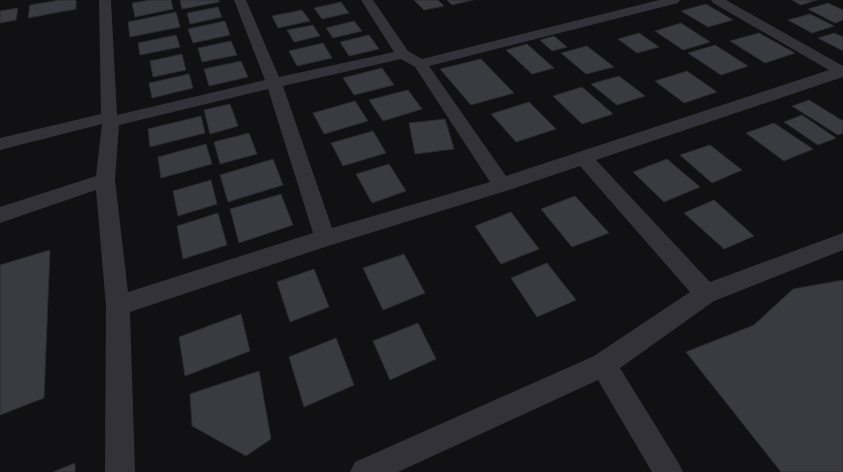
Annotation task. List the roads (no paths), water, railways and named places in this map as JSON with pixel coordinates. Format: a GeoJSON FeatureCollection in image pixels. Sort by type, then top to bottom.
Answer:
{"type":"FeatureCollection","features":[{"type":"Feature","properties":{"kind":"street"},"geometry":{"type":"LineString","coordinates":[[105,0],[110,120],[105,180],[118,306],[120,472]]}},
{"type":"Feature","properties":{"kind":"street"},"geometry":{"type":"LineString","coordinates":[[240,0],[274,83],[325,238]]}},
{"type":"Feature","properties":{"kind":"street"},"geometry":{"type":"LineString","coordinates":[[366,0],[403,54],[420,64],[502,185]]}},
{"type":"Feature","properties":{"kind":"street"},"geometry":{"type":"LineString","coordinates":[[420,64],[674,0]]}},
{"type":"Feature","properties":{"kind":"street"},"geometry":{"type":"LineString","coordinates":[[717,0],[842,72]]}},
{"type":"Feature","properties":{"kind":"street"},"geometry":{"type":"LineString","coordinates":[[0,144],[403,54]]}},
{"type":"Feature","properties":{"kind":"street"},"geometry":{"type":"LineString","coordinates":[[118,306],[325,238],[502,185],[842,72]]}},
{"type":"Feature","properties":{"kind":"street"},"geometry":{"type":"LineString","coordinates":[[583,157],[706,294]]}},
{"type":"Feature","properties":{"kind":"street"},"geometry":{"type":"LineString","coordinates":[[0,216],[105,180]]}},
{"type":"Feature","properties":{"kind":"street"},"geometry":{"type":"LineString","coordinates":[[365,472],[603,365],[706,294],[843,241]]}},
{"type":"Feature","properties":{"kind":"street"},"geometry":{"type":"LineString","coordinates":[[603,365],[668,472]]}}]}
